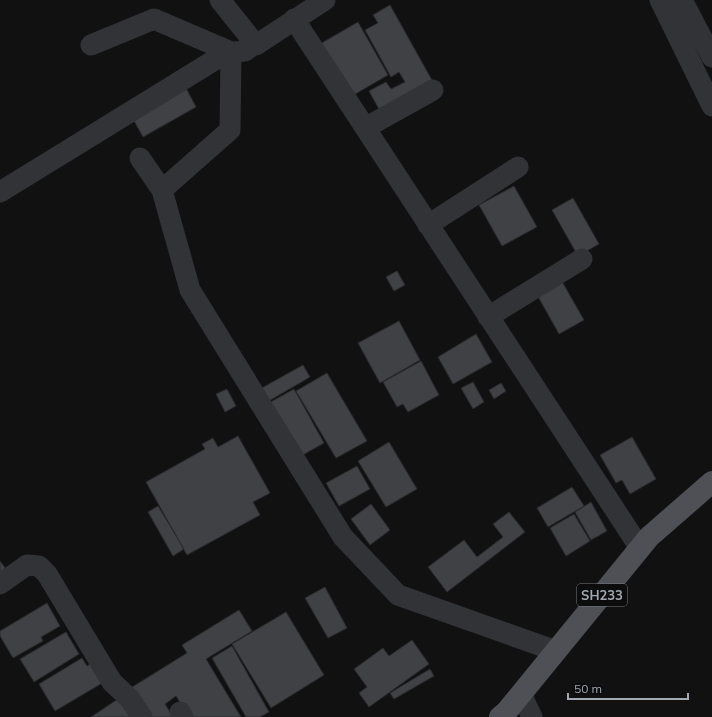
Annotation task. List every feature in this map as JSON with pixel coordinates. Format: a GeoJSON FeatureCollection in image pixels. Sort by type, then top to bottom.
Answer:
{"type":"FeatureCollection","features":[{"type":"Feature","properties":{"kind":"main road","name":"SH233"},"geometry":{"type":"LineString","coordinates":[[500,717],[521,694],[649,537],[712,482]]}},
{"type":"Feature","properties":{"kind":"street"},"geometry":{"type":"LineString","coordinates":[[0,192],[226,53],[245,51],[325,0]]}},
{"type":"Feature","properties":{"kind":"street"},"geometry":{"type":"LineString","coordinates":[[660,0],[712,106]]}},
{"type":"Feature","properties":{"kind":"street"},"geometry":{"type":"LineString","coordinates":[[682,0],[712,57]]}},
{"type":"Feature","properties":{"kind":"street"},"geometry":{"type":"LineString","coordinates":[[227,2],[255,44]]}},
{"type":"Feature","properties":{"kind":"street"},"geometry":{"type":"LineString","coordinates":[[91,45],[154,19],[232,52]]}},
{"type":"Feature","properties":{"kind":"street"},"geometry":{"type":"LineString","coordinates":[[294,19],[640,548]]}},
{"type":"Feature","properties":{"kind":"street"},"geometry":{"type":"LineString","coordinates":[[162,190],[230,130],[232,52]]}},
{"type":"Feature","properties":{"kind":"street"},"geometry":{"type":"LineString","coordinates":[[365,128],[433,90]]}},
{"type":"Feature","properties":{"kind":"street"},"geometry":{"type":"LineString","coordinates":[[140,158],[162,190],[190,290],[343,537],[398,595],[556,651]]}},
{"type":"Feature","properties":{"kind":"street"},"geometry":{"type":"LineString","coordinates":[[428,225],[518,167]]}},
{"type":"Feature","properties":{"kind":"street"},"geometry":{"type":"LineString","coordinates":[[488,317],[582,259]]}},
{"type":"Feature","properties":{"kind":"street"},"geometry":{"type":"LineString","coordinates":[[0,584],[27,565],[38,566],[47,574],[112,682],[130,699],[142,717]]}},
{"type":"Feature","properties":{"kind":"street"},"geometry":{"type":"LineString","coordinates":[[521,694],[532,717]]}},
{"type":"Feature","properties":{"kind":"building"},"geometry":{"type":"Polygon","coordinates":[[[390,5],[433,82],[380,111],[369,91],[386,82],[391,89],[405,82],[399,72],[391,77],[365,30],[378,23],[373,15],[390,5]]]}},
{"type":"Feature","properties":{"kind":"building"},"geometry":{"type":"Polygon","coordinates":[[[358,22],[388,75],[350,97],[320,44],[358,22]]]}},
{"type":"Feature","properties":{"kind":"building"},"geometry":{"type":"Polygon","coordinates":[[[186,88],[196,107],[143,137],[133,119],[186,88]]]}},
{"type":"Feature","properties":{"kind":"building"},"geometry":{"type":"Polygon","coordinates":[[[514,186],[537,227],[502,246],[479,205],[514,186]]]}},
{"type":"Feature","properties":{"kind":"building"},"geometry":{"type":"Polygon","coordinates":[[[573,198],[599,244],[578,256],[552,210],[573,198]]]}},
{"type":"Feature","properties":{"kind":"building"},"geometry":{"type":"Polygon","coordinates":[[[397,271],[405,285],[394,291],[386,277],[397,271]]]}},
{"type":"Feature","properties":{"kind":"building"},"geometry":{"type":"Polygon","coordinates":[[[560,278],[584,320],[559,334],[536,293],[560,278]]]}},
{"type":"Feature","properties":{"kind":"building"},"geometry":{"type":"Polygon","coordinates":[[[399,321],[420,360],[380,383],[358,343],[399,321]]]}},
{"type":"Feature","properties":{"kind":"building"},"geometry":{"type":"Polygon","coordinates":[[[476,334],[492,362],[453,384],[438,357],[476,334]]]}},
{"type":"Feature","properties":{"kind":"building"},"geometry":{"type":"Polygon","coordinates":[[[421,361],[439,395],[408,412],[403,404],[397,407],[383,382],[421,361]]]}},
{"type":"Feature","properties":{"kind":"building"},"geometry":{"type":"Polygon","coordinates":[[[303,365],[310,377],[267,402],[260,389],[303,365]]]}},
{"type":"Feature","properties":{"kind":"building"},"geometry":{"type":"Polygon","coordinates":[[[327,373],[367,441],[336,458],[296,391],[327,373]]]}},
{"type":"Feature","properties":{"kind":"building"},"geometry":{"type":"Polygon","coordinates":[[[473,382],[484,402],[473,409],[461,388],[473,382]]]}},
{"type":"Feature","properties":{"kind":"building"},"geometry":{"type":"Polygon","coordinates":[[[501,383],[506,391],[494,399],[489,390],[501,383]]]}},
{"type":"Feature","properties":{"kind":"building"},"geometry":{"type":"Polygon","coordinates":[[[227,389],[236,406],[225,412],[216,394],[227,389]]]}},
{"type":"Feature","properties":{"kind":"building"},"geometry":{"type":"Polygon","coordinates":[[[294,389],[324,443],[299,457],[269,403],[294,389]]]}},
{"type":"Feature","properties":{"kind":"building"},"geometry":{"type":"Polygon","coordinates":[[[238,436],[270,493],[253,502],[260,515],[187,555],[146,482],[205,449],[202,444],[213,438],[218,447],[238,436]]]}},
{"type":"Feature","properties":{"kind":"building"},"geometry":{"type":"Polygon","coordinates":[[[632,437],[656,479],[630,494],[622,480],[616,483],[600,455],[632,437]]]}},
{"type":"Feature","properties":{"kind":"building"},"geometry":{"type":"Polygon","coordinates":[[[389,442],[417,489],[386,507],[358,461],[389,442]]]}},
{"type":"Feature","properties":{"kind":"building"},"geometry":{"type":"Polygon","coordinates":[[[357,466],[370,489],[339,506],[326,483],[357,466]]]}},
{"type":"Feature","properties":{"kind":"building"},"geometry":{"type":"Polygon","coordinates":[[[572,487],[584,506],[548,527],[537,508],[572,487]]]}},
{"type":"Feature","properties":{"kind":"building"},"geometry":{"type":"Polygon","coordinates":[[[591,502],[607,531],[591,540],[575,512],[591,502]]]}},
{"type":"Feature","properties":{"kind":"building"},"geometry":{"type":"Polygon","coordinates":[[[371,504],[390,530],[370,545],[351,519],[371,504]]]}},
{"type":"Feature","properties":{"kind":"building"},"geometry":{"type":"Polygon","coordinates":[[[158,506],[184,549],[173,556],[148,512],[158,506]]]}},
{"type":"Feature","properties":{"kind":"building"},"geometry":{"type":"Polygon","coordinates":[[[509,512],[525,532],[447,592],[428,567],[464,540],[477,557],[503,537],[493,524],[509,512]]]}},
{"type":"Feature","properties":{"kind":"building"},"geometry":{"type":"Polygon","coordinates":[[[574,514],[590,541],[566,556],[550,528],[574,514]]]}},
{"type":"Feature","properties":{"kind":"building"},"geometry":{"type":"Polygon","coordinates":[[[0,561],[6,569],[0,573],[0,561]]]}},
{"type":"Feature","properties":{"kind":"building"},"geometry":{"type":"Polygon","coordinates":[[[325,587],[347,628],[328,638],[305,598],[325,587]]]}},
{"type":"Feature","properties":{"kind":"building"},"geometry":{"type":"Polygon","coordinates":[[[47,603],[60,626],[41,637],[43,641],[13,658],[0,636],[0,631],[47,603]]]}},
{"type":"Feature","properties":{"kind":"building"},"geometry":{"type":"Polygon","coordinates":[[[239,610],[252,631],[206,659],[241,717],[189,717],[176,696],[165,704],[173,717],[146,717],[129,689],[187,653],[182,645],[239,610]]]}},
{"type":"Feature","properties":{"kind":"building"},"geometry":{"type":"Polygon","coordinates":[[[286,612],[324,675],[271,708],[232,644],[286,612]]]}},
{"type":"Feature","properties":{"kind":"building"},"geometry":{"type":"Polygon","coordinates":[[[66,632],[79,654],[34,682],[20,659],[66,632]]]}},
{"type":"Feature","properties":{"kind":"building"},"geometry":{"type":"Polygon","coordinates":[[[412,640],[429,664],[369,707],[359,693],[367,687],[354,669],[383,648],[389,656],[412,640]]]}},
{"type":"Feature","properties":{"kind":"building"},"geometry":{"type":"Polygon","coordinates":[[[232,646],[269,712],[260,717],[246,717],[212,658],[232,646]]]}},
{"type":"Feature","properties":{"kind":"building"},"geometry":{"type":"Polygon","coordinates":[[[82,658],[87,666],[92,663],[104,682],[55,711],[39,684],[82,658]]]}},
{"type":"Feature","properties":{"kind":"building"},"geometry":{"type":"Polygon","coordinates":[[[430,669],[434,676],[394,699],[390,693],[430,669]]]}},
{"type":"Feature","properties":{"kind":"building"},"geometry":{"type":"Polygon","coordinates":[[[118,699],[130,717],[91,717],[118,699]]]}}]}
